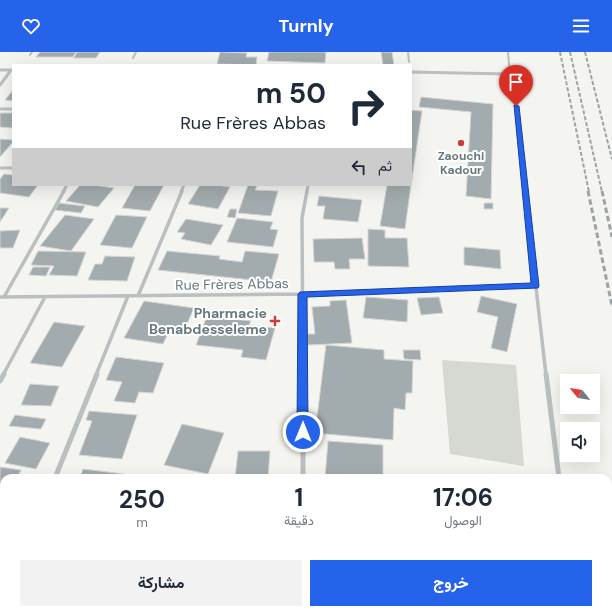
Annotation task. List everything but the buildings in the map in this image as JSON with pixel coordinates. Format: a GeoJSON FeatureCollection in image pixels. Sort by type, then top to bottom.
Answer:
{"type":"FeatureCollection","features":[{"type":"Feature","properties":{"kind":"street"},"geometry":{"type":"LineString","coordinates":[[0,70],[12,70]]}},
{"type":"Feature","properties":{"kind":"street"},"geometry":{"type":"LineString","coordinates":[[0,84],[12,70]]}},
{"type":"Feature","properties":{"kind":"street"},"geometry":{"type":"LineString","coordinates":[[412,72],[513,76],[535,286],[558,474]]}},
{"type":"Feature","properties":{"kind":"street"},"geometry":{"type":"LineString","coordinates":[[0,109],[12,109]]}},
{"type":"Feature","properties":{"kind":"street"},"geometry":{"type":"LineString","coordinates":[[0,168],[12,168]]}},
{"type":"Feature","properties":{"kind":"street"},"geometry":{"type":"LineString","coordinates":[[2,297],[66,186]]}},
{"type":"Feature","properties":{"kind":"street"},"geometry":{"type":"LineString","coordinates":[[138,296],[184,186]]}},
{"type":"Feature","properties":{"kind":"street"},"geometry":{"type":"LineString","coordinates":[[302,474],[302,218],[308,186]]}},
{"type":"Feature","properties":{"kind":"street","name":"Rue Frères Abbas"},"geometry":{"type":"LineString","coordinates":[[2,297],[303,294],[535,286]]}},
{"type":"Feature","properties":{"kind":"street"},"geometry":{"type":"LineString","coordinates":[[0,381],[46,296]]}},
{"type":"Feature","properties":{"kind":"street"},"geometry":{"type":"LineString","coordinates":[[57,474],[128,296]]}},
{"type":"Feature","properties":{"kind":"lane"},"geometry":{"type":"LineString","coordinates":[[133,58],[136,52]]}},
{"type":"Feature","properties":{"kind":"lane"},"geometry":{"type":"LineString","coordinates":[[408,52],[409,62]]}},
{"type":"Feature","properties":{"kind":"lane"},"geometry":{"type":"LineString","coordinates":[[508,52],[510,75]]}},
{"type":"Feature","properties":{"kind":"shaded area"},"geometry":{"type":"Polygon","coordinates":[[[442,360],[516,365],[524,466],[450,454],[442,360]]]}},
{"type":"Feature","properties":{"kind":"railway"},"geometry":{"type":"LineString","coordinates":[[560,52],[589,192]]}},
{"type":"Feature","properties":{"kind":"railway"},"geometry":{"type":"LineString","coordinates":[[570,52],[602,192]]}},
{"type":"Feature","properties":{"kind":"railway"},"geometry":{"type":"LineString","coordinates":[[585,52],[612,159]]}},
{"type":"Feature","properties":{"kind":"railway"},"geometry":{"type":"LineString","coordinates":[[588,191],[612,306]]}},
{"type":"Feature","properties":{"kind":"railway"},"geometry":{"type":"LineString","coordinates":[[602,191],[612,237]]}},
{"type":"Feature","properties":{"kind":"place","name":"Zaouchi Kadour"},"geometry":{"type":"Point","coordinates":[461,143]}},
{"type":"Feature","properties":{"kind":"place","name":"Pharmacie Benabdesseleme"},"geometry":{"type":"Point","coordinates":[275,321]}},
{"type":"Feature","properties":{"kind":"route"},"geometry":{"type":"LineString","coordinates":[[303,432],[303,294],[535,286],[516,106]]}}]}
